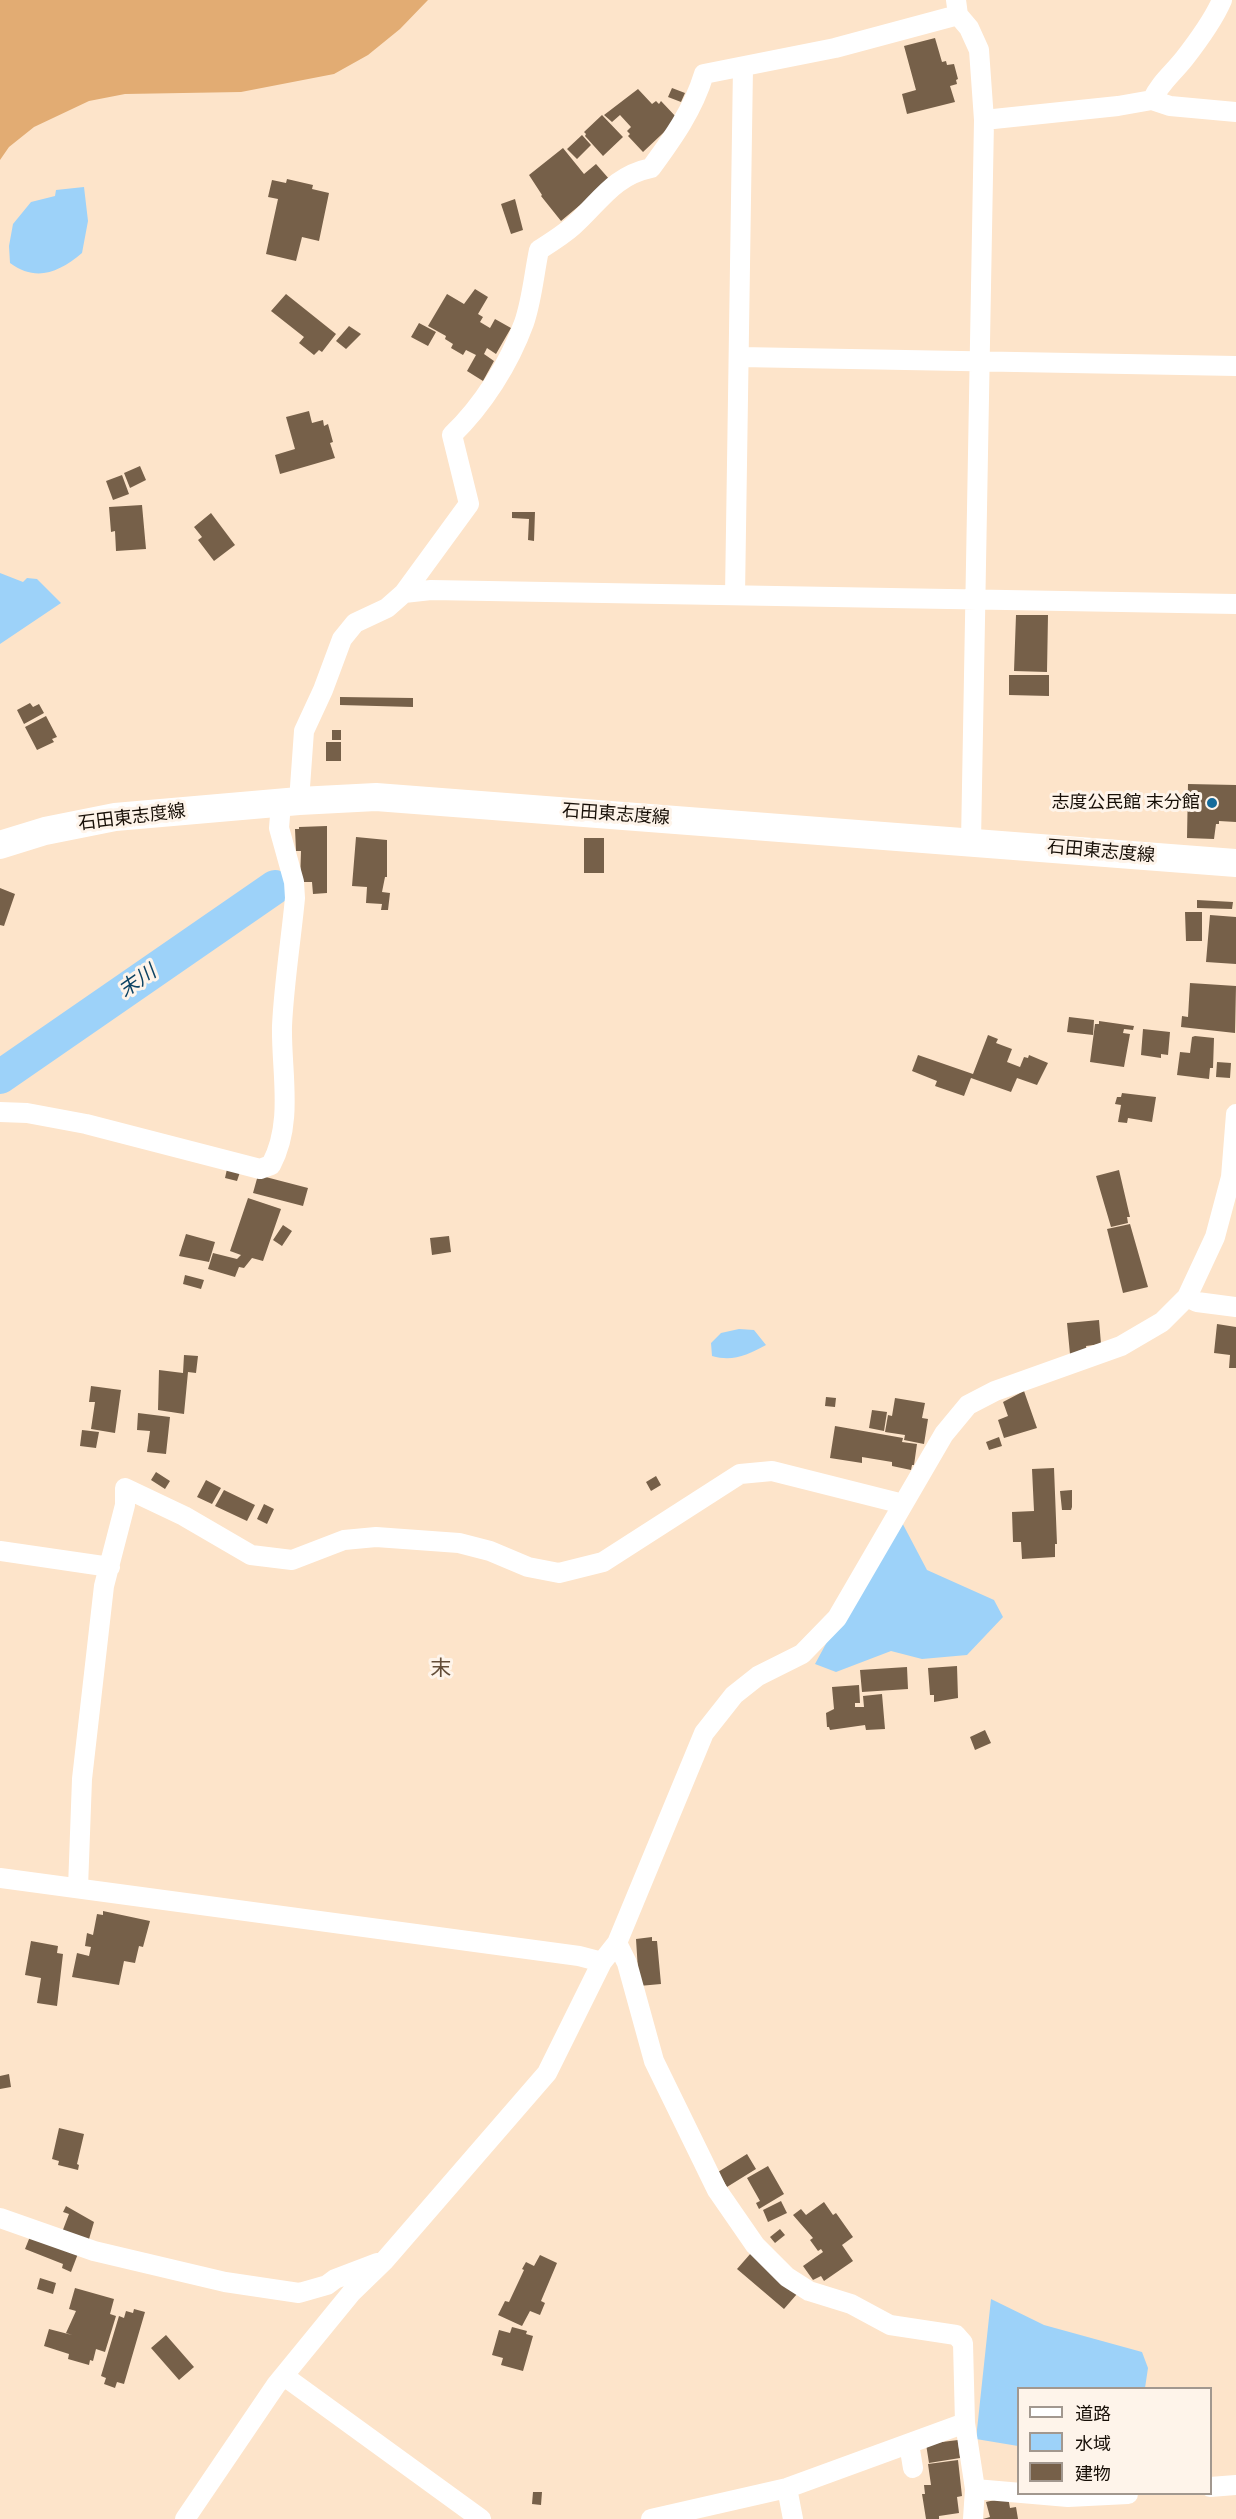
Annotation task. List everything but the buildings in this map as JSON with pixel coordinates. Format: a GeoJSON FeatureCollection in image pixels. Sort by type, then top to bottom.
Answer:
{"type":"FeatureCollection","features":[{"type":"Feature","properties":{"kind":"main road","name":"石田東志度線"},"geometry":{"type":"LineString","coordinates":[[0,845],[45,831],[115,817],[290,802],[386,798],[1236,863]]}},
{"type":"Feature","properties":{"kind":"street"},"geometry":{"type":"LineString","coordinates":[[1152,100],[1159,85],[1182,61],[1215,15],[1222,0]]}},
{"type":"Feature","properties":{"kind":"street"},"geometry":{"type":"LineString","coordinates":[[0,1112],[27,1113],[86,1124],[260,1169],[272,1165],[277,1155],[286,1104],[282,1026],[295,898],[294,882],[279,828],[290,802],[304,731],[323,690],[342,639],[355,623],[387,608],[404,593],[470,504],[452,435],[474,414],[504,364],[524,322],[539,250],[573,227],[599,197],[633,172],[651,168],[680,129],[699,91],[704,74],[835,48],[957,7],[979,50],[984,120],[971,842]]}},
{"type":"Feature","properties":{"kind":"street"},"geometry":{"type":"LineString","coordinates":[[735,595],[744,67]]}},
{"type":"Feature","properties":{"kind":"street"},"geometry":{"type":"LineString","coordinates":[[984,120],[1118,106],[1152,100],[1170,106],[1236,112]]}},
{"type":"Feature","properties":{"kind":"street"},"geometry":{"type":"LineString","coordinates":[[740,357],[1236,366]]}},
{"type":"Feature","properties":{"kind":"street"},"geometry":{"type":"LineString","coordinates":[[404,593],[431,590],[1236,604]]}},
{"type":"Feature","properties":{"kind":"street"},"geometry":{"type":"LineString","coordinates":[[185,2519],[284,2376],[352,2292],[385,2260],[547,2073],[602,1962],[616,1943],[704,1733],[734,1695],[758,1676],[801,1654],[837,1618],[944,1434],[968,1405],[995,1391],[1121,1346],[1162,1322],[1187,1297],[1215,1237],[1231,1177],[1236,1114]]}},
{"type":"Feature","properties":{"kind":"street"},"geometry":{"type":"LineString","coordinates":[[1187,1297],[1197,1302],[1236,1307]]}},
{"type":"Feature","properties":{"kind":"street"},"geometry":{"type":"LineString","coordinates":[[78,1888],[82,1779],[104,1586],[125,1505],[125,1488],[184,1516],[251,1555],[292,1560],[344,1540],[376,1537],[459,1544],[490,1551],[528,1567],[559,1573],[603,1562],[740,1474],[772,1471],[903,1504]]}},
{"type":"Feature","properties":{"kind":"street"},"geometry":{"type":"LineString","coordinates":[[0,1551],[110,1567]]}},
{"type":"Feature","properties":{"kind":"street"},"geometry":{"type":"LineString","coordinates":[[0,1878],[579,1956],[602,1962]]}},
{"type":"Feature","properties":{"kind":"street"},"geometry":{"type":"LineString","coordinates":[[616,1943],[627,1964],[654,2061],[717,2190],[746,2233],[787,2277],[809,2291],[851,2304],[890,2325],[956,2335],[963,2343],[965,2423],[971,2476],[975,2489],[972,2519]]}},
{"type":"Feature","properties":{"kind":"street"},"geometry":{"type":"LineString","coordinates":[[0,2218],[94,2251],[225,2282],[299,2293],[327,2285],[335,2279],[385,2260]]}},
{"type":"Feature","properties":{"kind":"street"},"geometry":{"type":"LineString","coordinates":[[284,2376],[481,2519]]}},
{"type":"Feature","properties":{"kind":"street"},"geometry":{"type":"LineString","coordinates":[[651,2519],[787,2488],[965,2423]]}},
{"type":"Feature","properties":{"kind":"street"},"geometry":{"type":"LineString","coordinates":[[909,2444],[913,2468]]}},
{"type":"Feature","properties":{"kind":"street"},"geometry":{"type":"LineString","coordinates":[[1212,2487],[1236,2485]]}},
{"type":"Feature","properties":{"kind":"street"},"geometry":{"type":"LineString","coordinates":[[787,2488],[793,2519]]}},
{"type":"Feature","properties":{"kind":"street"},"geometry":{"type":"LineString","coordinates":[[975,2489],[1017,2493]]}},
{"type":"Feature","properties":{"kind":"street"},"geometry":{"type":"LineString","coordinates":[[1045,2495],[1068,2497],[1098,2495]]}},
{"type":"Feature","properties":{"kind":"shaded area"},"geometry":{"type":"Polygon","coordinates":[[[0,0],[428,0],[400,29],[368,55],[334,74],[241,92],[125,94],[89,101],[34,127],[9,147],[0,160],[0,0]]]}},
{"type":"Feature","properties":{"kind":"water"},"geometry":{"type":"Polygon","coordinates":[[[84,187],[88,221],[82,253],[64,266],[47,273],[29,272],[10,263],[9,246],[13,224],[31,202],[55,196],[56,190],[84,187]]]}},
{"type":"Feature","properties":{"kind":"water"},"geometry":{"type":"Polygon","coordinates":[[[0,573],[23,582],[27,578],[37,579],[61,603],[0,644],[0,573]]]}},
{"type":"Feature","properties":{"kind":"water"},"geometry":{"type":"Polygon","coordinates":[[[739,1329],[754,1330],[766,1345],[740,1356],[720,1358],[712,1356],[711,1343],[721,1333],[739,1329]]]}},
{"type":"Feature","properties":{"kind":"water"},"geometry":{"type":"Polygon","coordinates":[[[897,1513],[927,1570],[994,1600],[1003,1617],[967,1655],[922,1659],[891,1651],[836,1672],[815,1664],[897,1513]]]}},
{"type":"Feature","properties":{"kind":"water"},"geometry":{"type":"Polygon","coordinates":[[[991,2299],[1044,2325],[1142,2352],[1148,2368],[1145,2387],[1017,2387],[1017,2446],[976,2439],[991,2299]]]}},
{"type":"Feature","properties":{"kind":"waterway","name":"末川"},"geometry":{"type":"LineString","coordinates":[[0,1077],[275,887]]}},
{"type":"Feature","properties":{"kind":"place","name":"志度公民館 末分館"},"geometry":{"type":"Point","coordinates":[1212,803]}},
{"type":"Feature","properties":{"kind":"district","name":"末"},"geometry":{"type":"Point","coordinates":[441,1669]}}]}
